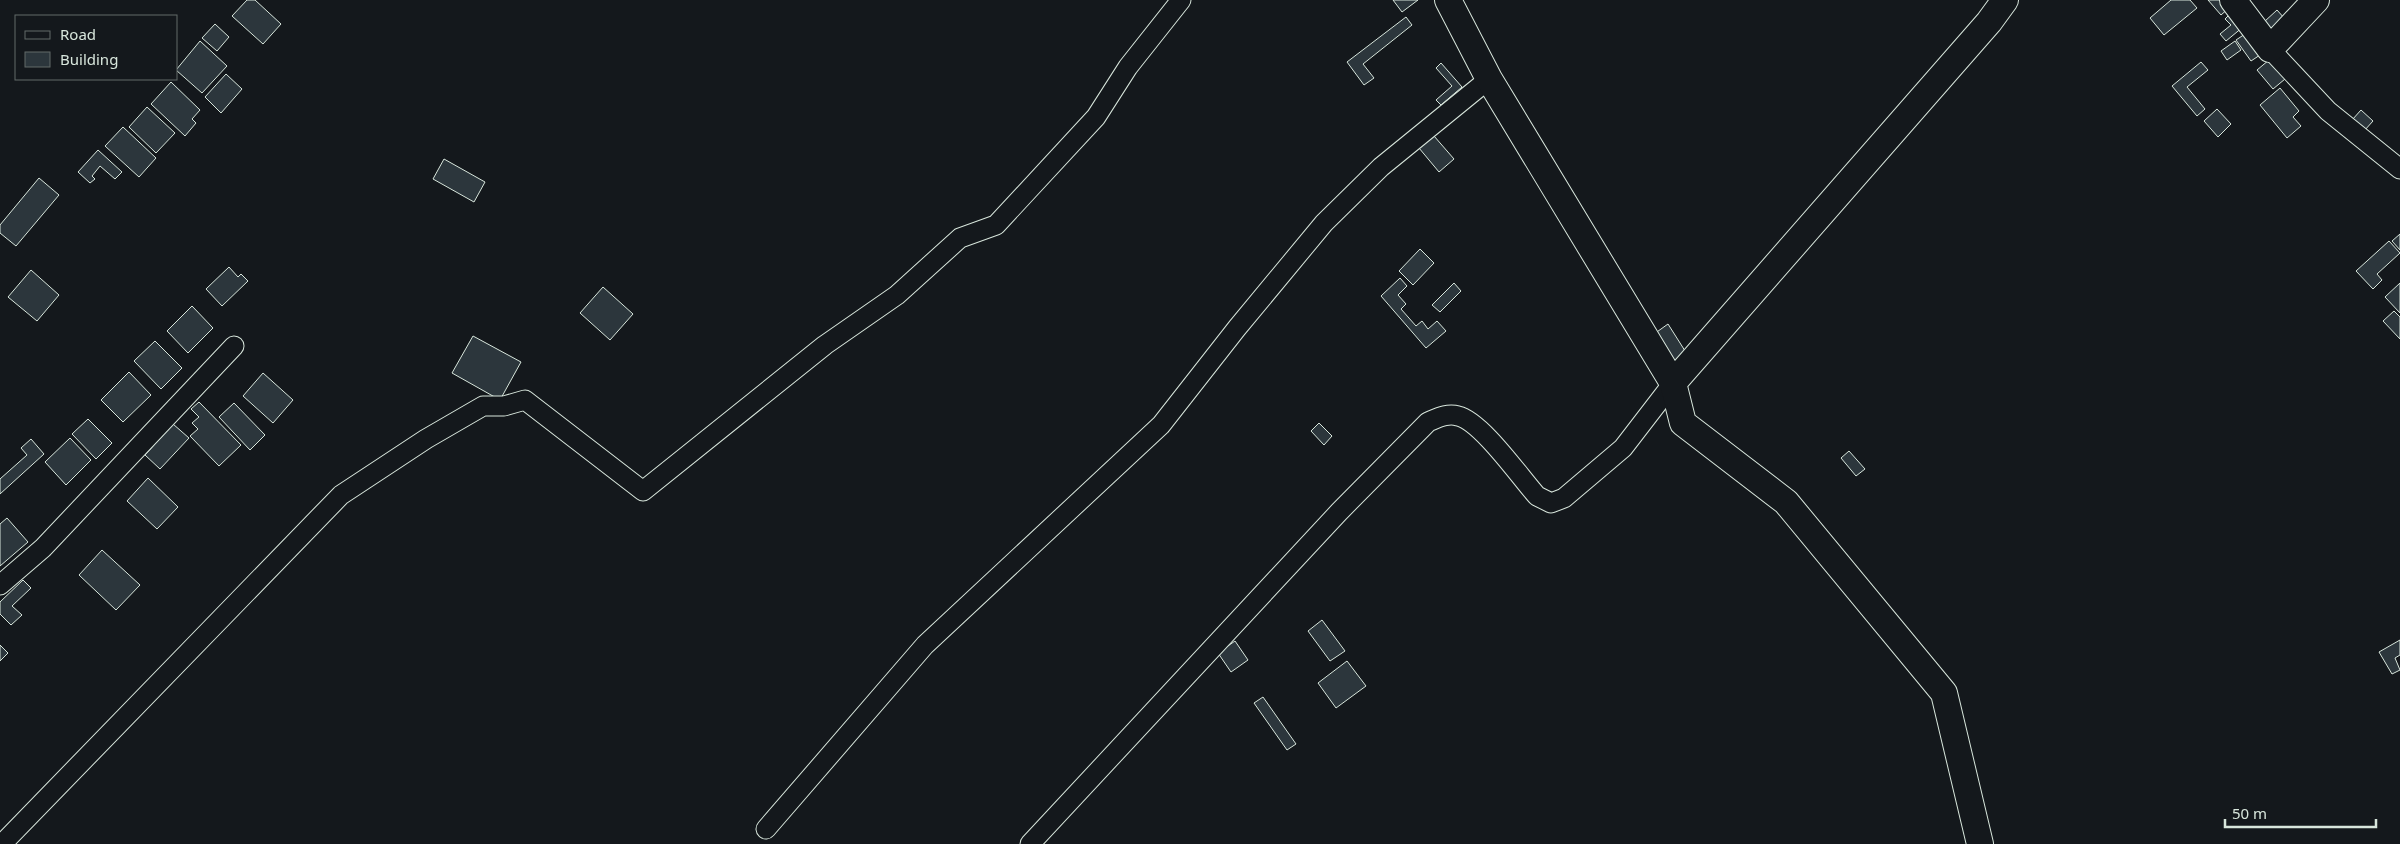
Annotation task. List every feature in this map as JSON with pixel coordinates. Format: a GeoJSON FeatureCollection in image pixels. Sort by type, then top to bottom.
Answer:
{"type":"FeatureCollection","features":[{"type":"Feature","properties":{"kind":"street"},"geometry":{"type":"LineString","coordinates":[[2,844],[341,494],[426,439],[483,406],[504,406],[525,400],[643,491],[825,345],[897,295],[960,238],[996,225],[1096,117],[1128,67],[1181,0]]}},
{"type":"Feature","properties":{"kind":"street"},"geometry":{"type":"LineString","coordinates":[[1448,0],[1489,79],[1672,383],[1683,423],[1786,502],[1944,693],[1980,844]]}},
{"type":"Feature","properties":{"kind":"street"},"geometry":{"type":"LineString","coordinates":[[1030,844],[1339,512],[1428,422],[1447,415],[1459,416],[1475,424],[1537,496],[1551,503],[1564,498],[1623,448],[1672,383],[1989,22],[2005,0]]}},
{"type":"Feature","properties":{"kind":"street"},"geometry":{"type":"LineString","coordinates":[[2233,0],[2270,49],[2328,111],[2400,169]]}},
{"type":"Feature","properties":{"kind":"street"},"geometry":{"type":"LineString","coordinates":[[2270,49],[2316,0]]}},
{"type":"Feature","properties":{"kind":"street"},"geometry":{"type":"LineString","coordinates":[[766,828],[925,645],[1161,425],[1237,328],[1324,223],[1381,167],[1489,79]]}},
{"type":"Feature","properties":{"kind":"street"},"geometry":{"type":"LineString","coordinates":[[0,585],[43,548],[234,346]]}},
{"type":"Feature","properties":{"kind":"building"},"geometry":{"type":"Polygon","coordinates":[[[247,0],[255,0],[281,24],[263,44],[232,16],[247,0]]]}},
{"type":"Feature","properties":{"kind":"building"},"geometry":{"type":"Polygon","coordinates":[[[1393,0],[1418,0],[1402,12],[1393,0]]]}},
{"type":"Feature","properties":{"kind":"building"},"geometry":{"type":"Polygon","coordinates":[[[2171,0],[2190,0],[2197,8],[2164,35],[2150,18],[2171,0]]]}},
{"type":"Feature","properties":{"kind":"building"},"geometry":{"type":"Polygon","coordinates":[[[2208,0],[2224,0],[2230,7],[2221,15],[2208,0]]]}},
{"type":"Feature","properties":{"kind":"building"},"geometry":{"type":"Polygon","coordinates":[[[2277,10],[2285,19],[2271,30],[2264,22],[2277,10]]]}},
{"type":"Feature","properties":{"kind":"building"},"geometry":{"type":"Polygon","coordinates":[[[2231,13],[2243,27],[2226,41],[2220,34],[2231,25],[2225,19],[2231,13]]]}},
{"type":"Feature","properties":{"kind":"building"},"geometry":{"type":"Polygon","coordinates":[[[1406,17],[1412,25],[1363,64],[1374,78],[1364,85],[1347,62],[1406,17]]]}},
{"type":"Feature","properties":{"kind":"building"},"geometry":{"type":"Polygon","coordinates":[[[215,24],[229,37],[217,51],[202,38],[215,24]]]}},
{"type":"Feature","properties":{"kind":"building"},"geometry":{"type":"Polygon","coordinates":[[[2248,32],[2263,53],[2251,61],[2236,40],[2248,32]]]}},
{"type":"Feature","properties":{"kind":"building"},"geometry":{"type":"Polygon","coordinates":[[[200,41],[227,66],[202,93],[178,72],[178,68],[200,41]]]}},
{"type":"Feature","properties":{"kind":"building"},"geometry":{"type":"Polygon","coordinates":[[[2235,41],[2241,50],[2227,60],[2221,51],[2235,41]]]}},
{"type":"Feature","properties":{"kind":"building"},"geometry":{"type":"Polygon","coordinates":[[[2269,60],[2285,79],[2273,89],[2257,70],[2269,60]]]}},
{"type":"Feature","properties":{"kind":"building"},"geometry":{"type":"Polygon","coordinates":[[[2201,62],[2208,70],[2187,87],[2205,109],[2197,116],[2172,86],[2201,62]]]}},
{"type":"Feature","properties":{"kind":"building"},"geometry":{"type":"Polygon","coordinates":[[[1441,63],[1462,87],[1441,105],[1436,100],[1452,86],[1436,68],[1441,63]]]}},
{"type":"Feature","properties":{"kind":"building"},"geometry":{"type":"Polygon","coordinates":[[[226,74],[242,89],[221,113],[205,97],[226,74]]]}},
{"type":"Feature","properties":{"kind":"building"},"geometry":{"type":"Polygon","coordinates":[[[171,82],[200,110],[192,119],[196,123],[185,136],[151,104],[171,82]]]}},
{"type":"Feature","properties":{"kind":"building"},"geometry":{"type":"Polygon","coordinates":[[[2280,88],[2299,111],[2293,117],[2301,126],[2287,138],[2260,105],[2280,88]]]}},
{"type":"Feature","properties":{"kind":"building"},"geometry":{"type":"Polygon","coordinates":[[[147,107],[175,133],[156,153],[129,127],[147,107]]]}},
{"type":"Feature","properties":{"kind":"building"},"geometry":{"type":"Polygon","coordinates":[[[2217,109],[2231,124],[2218,137],[2204,121],[2217,109]]]}},
{"type":"Feature","properties":{"kind":"building"},"geometry":{"type":"Polygon","coordinates":[[[2361,110],[2373,121],[2364,131],[2352,120],[2361,110]]]}},
{"type":"Feature","properties":{"kind":"building"},"geometry":{"type":"Polygon","coordinates":[[[123,127],[156,158],[139,177],[105,146],[123,127]]]}},
{"type":"Feature","properties":{"kind":"building"},"geometry":{"type":"Polygon","coordinates":[[[1434,136],[1454,159],[1439,172],[1419,148],[1434,136]]]}},
{"type":"Feature","properties":{"kind":"building"},"geometry":{"type":"Polygon","coordinates":[[[98,150],[122,172],[115,179],[100,166],[92,176],[95,179],[90,183],[78,172],[98,150]]]}},
{"type":"Feature","properties":{"kind":"building"},"geometry":{"type":"Polygon","coordinates":[[[444,159],[485,182],[474,202],[433,179],[444,159]]]}},
{"type":"Feature","properties":{"kind":"building"},"geometry":{"type":"Polygon","coordinates":[[[39,178],[59,195],[16,246],[0,233],[0,225],[39,178]]]}},
{"type":"Feature","properties":{"kind":"building"},"geometry":{"type":"Polygon","coordinates":[[[2400,234],[2400,250],[2392,241],[2400,234]]]}},
{"type":"Feature","properties":{"kind":"building"},"geometry":{"type":"Polygon","coordinates":[[[2389,241],[2400,253],[2377,274],[2382,280],[2373,289],[2356,271],[2389,241]]]}},
{"type":"Feature","properties":{"kind":"building"},"geometry":{"type":"Polygon","coordinates":[[[1420,249],[1434,263],[1413,285],[1399,271],[1420,249]]]}},
{"type":"Feature","properties":{"kind":"building"},"geometry":{"type":"Polygon","coordinates":[[[229,267],[238,277],[241,274],[248,281],[222,306],[206,289],[229,267]]]}},
{"type":"Feature","properties":{"kind":"building"},"geometry":{"type":"Polygon","coordinates":[[[31,270],[59,295],[37,321],[8,297],[31,270]]]}},
{"type":"Feature","properties":{"kind":"building"},"geometry":{"type":"Polygon","coordinates":[[[1400,278],[1407,286],[1398,295],[1406,304],[1401,309],[1416,326],[1422,321],[1428,329],[1437,321],[1446,331],[1426,348],[1381,296],[1400,278]]]}},
{"type":"Feature","properties":{"kind":"building"},"geometry":{"type":"Polygon","coordinates":[[[1454,283],[1461,291],[1440,312],[1432,305],[1454,283]]]}},
{"type":"Feature","properties":{"kind":"building"},"geometry":{"type":"Polygon","coordinates":[[[2400,283],[2400,313],[2385,297],[2400,283]]]}},
{"type":"Feature","properties":{"kind":"building"},"geometry":{"type":"Polygon","coordinates":[[[603,287],[633,314],[610,340],[580,313],[603,287]]]}},
{"type":"Feature","properties":{"kind":"building"},"geometry":{"type":"Polygon","coordinates":[[[192,306],[213,328],[188,353],[167,331],[192,306]]]}},
{"type":"Feature","properties":{"kind":"building"},"geometry":{"type":"Polygon","coordinates":[[[2394,311],[2400,317],[2400,339],[2383,321],[2394,311]]]}},
{"type":"Feature","properties":{"kind":"building"},"geometry":{"type":"Polygon","coordinates":[[[1668,324],[1687,354],[1673,363],[1654,334],[1668,324]]]}},
{"type":"Feature","properties":{"kind":"building"},"geometry":{"type":"Polygon","coordinates":[[[473,336],[521,362],[500,400],[452,373],[473,336]]]}},
{"type":"Feature","properties":{"kind":"building"},"geometry":{"type":"Polygon","coordinates":[[[155,341],[182,368],[161,389],[134,361],[155,341]]]}},
{"type":"Feature","properties":{"kind":"building"},"geometry":{"type":"Polygon","coordinates":[[[129,372],[151,395],[123,422],[101,400],[129,372]]]}},
{"type":"Feature","properties":{"kind":"building"},"geometry":{"type":"Polygon","coordinates":[[[263,373],[293,400],[273,423],[243,396],[263,373]]]}},
{"type":"Feature","properties":{"kind":"building"},"geometry":{"type":"Polygon","coordinates":[[[199,402],[241,445],[219,466],[190,436],[198,429],[192,423],[199,417],[191,409],[199,402]]]}},
{"type":"Feature","properties":{"kind":"building"},"geometry":{"type":"Polygon","coordinates":[[[234,403],[265,435],[250,450],[219,417],[234,403]]]}},
{"type":"Feature","properties":{"kind":"building"},"geometry":{"type":"Polygon","coordinates":[[[88,419],[112,443],[96,459],[72,434],[88,419]]]}},
{"type":"Feature","properties":{"kind":"building"},"geometry":{"type":"Polygon","coordinates":[[[1319,423],[1332,436],[1324,445],[1311,431],[1319,423]]]}},
{"type":"Feature","properties":{"kind":"building"},"geometry":{"type":"Polygon","coordinates":[[[173,424],[189,438],[160,469],[145,455],[173,424]]]}},
{"type":"Feature","properties":{"kind":"building"},"geometry":{"type":"Polygon","coordinates":[[[70,438],[91,460],[66,485],[45,462],[70,438]]]}},
{"type":"Feature","properties":{"kind":"building"},"geometry":{"type":"Polygon","coordinates":[[[31,439],[44,454],[0,494],[0,479],[27,455],[21,448],[31,439]]]}},
{"type":"Feature","properties":{"kind":"building"},"geometry":{"type":"Polygon","coordinates":[[[1849,451],[1865,469],[1856,476],[1841,458],[1849,451]]]}},
{"type":"Feature","properties":{"kind":"building"},"geometry":{"type":"Polygon","coordinates":[[[148,478],[178,507],[157,529],[127,501],[148,478]]]}},
{"type":"Feature","properties":{"kind":"building"},"geometry":{"type":"Polygon","coordinates":[[[7,518],[28,542],[0,566],[0,524],[7,518]]]}},
{"type":"Feature","properties":{"kind":"building"},"geometry":{"type":"Polygon","coordinates":[[[102,550],[140,585],[116,610],[79,575],[102,550]]]}},
{"type":"Feature","properties":{"kind":"building"},"geometry":{"type":"Polygon","coordinates":[[[23,580],[31,588],[12,606],[22,615],[11,625],[0,614],[0,602],[23,580]]]}},
{"type":"Feature","properties":{"kind":"building"},"geometry":{"type":"Polygon","coordinates":[[[1322,620],[1345,651],[1330,661],[1308,631],[1322,620]]]}},
{"type":"Feature","properties":{"kind":"building"},"geometry":{"type":"Polygon","coordinates":[[[2400,640],[2400,655],[2395,658],[2400,670],[2392,674],[2379,652],[2400,640]]]}},
{"type":"Feature","properties":{"kind":"building"},"geometry":{"type":"Polygon","coordinates":[[[1235,641],[1248,660],[1231,672],[1218,653],[1235,641]]]}},
{"type":"Feature","properties":{"kind":"building"},"geometry":{"type":"Polygon","coordinates":[[[0,645],[8,653],[0,661],[0,645]]]}},
{"type":"Feature","properties":{"kind":"building"},"geometry":{"type":"Polygon","coordinates":[[[1347,661],[1366,686],[1336,708],[1318,683],[1347,661]]]}},
{"type":"Feature","properties":{"kind":"building"},"geometry":{"type":"Polygon","coordinates":[[[1263,697],[1296,744],[1287,750],[1254,703],[1263,697]]]}}]}
